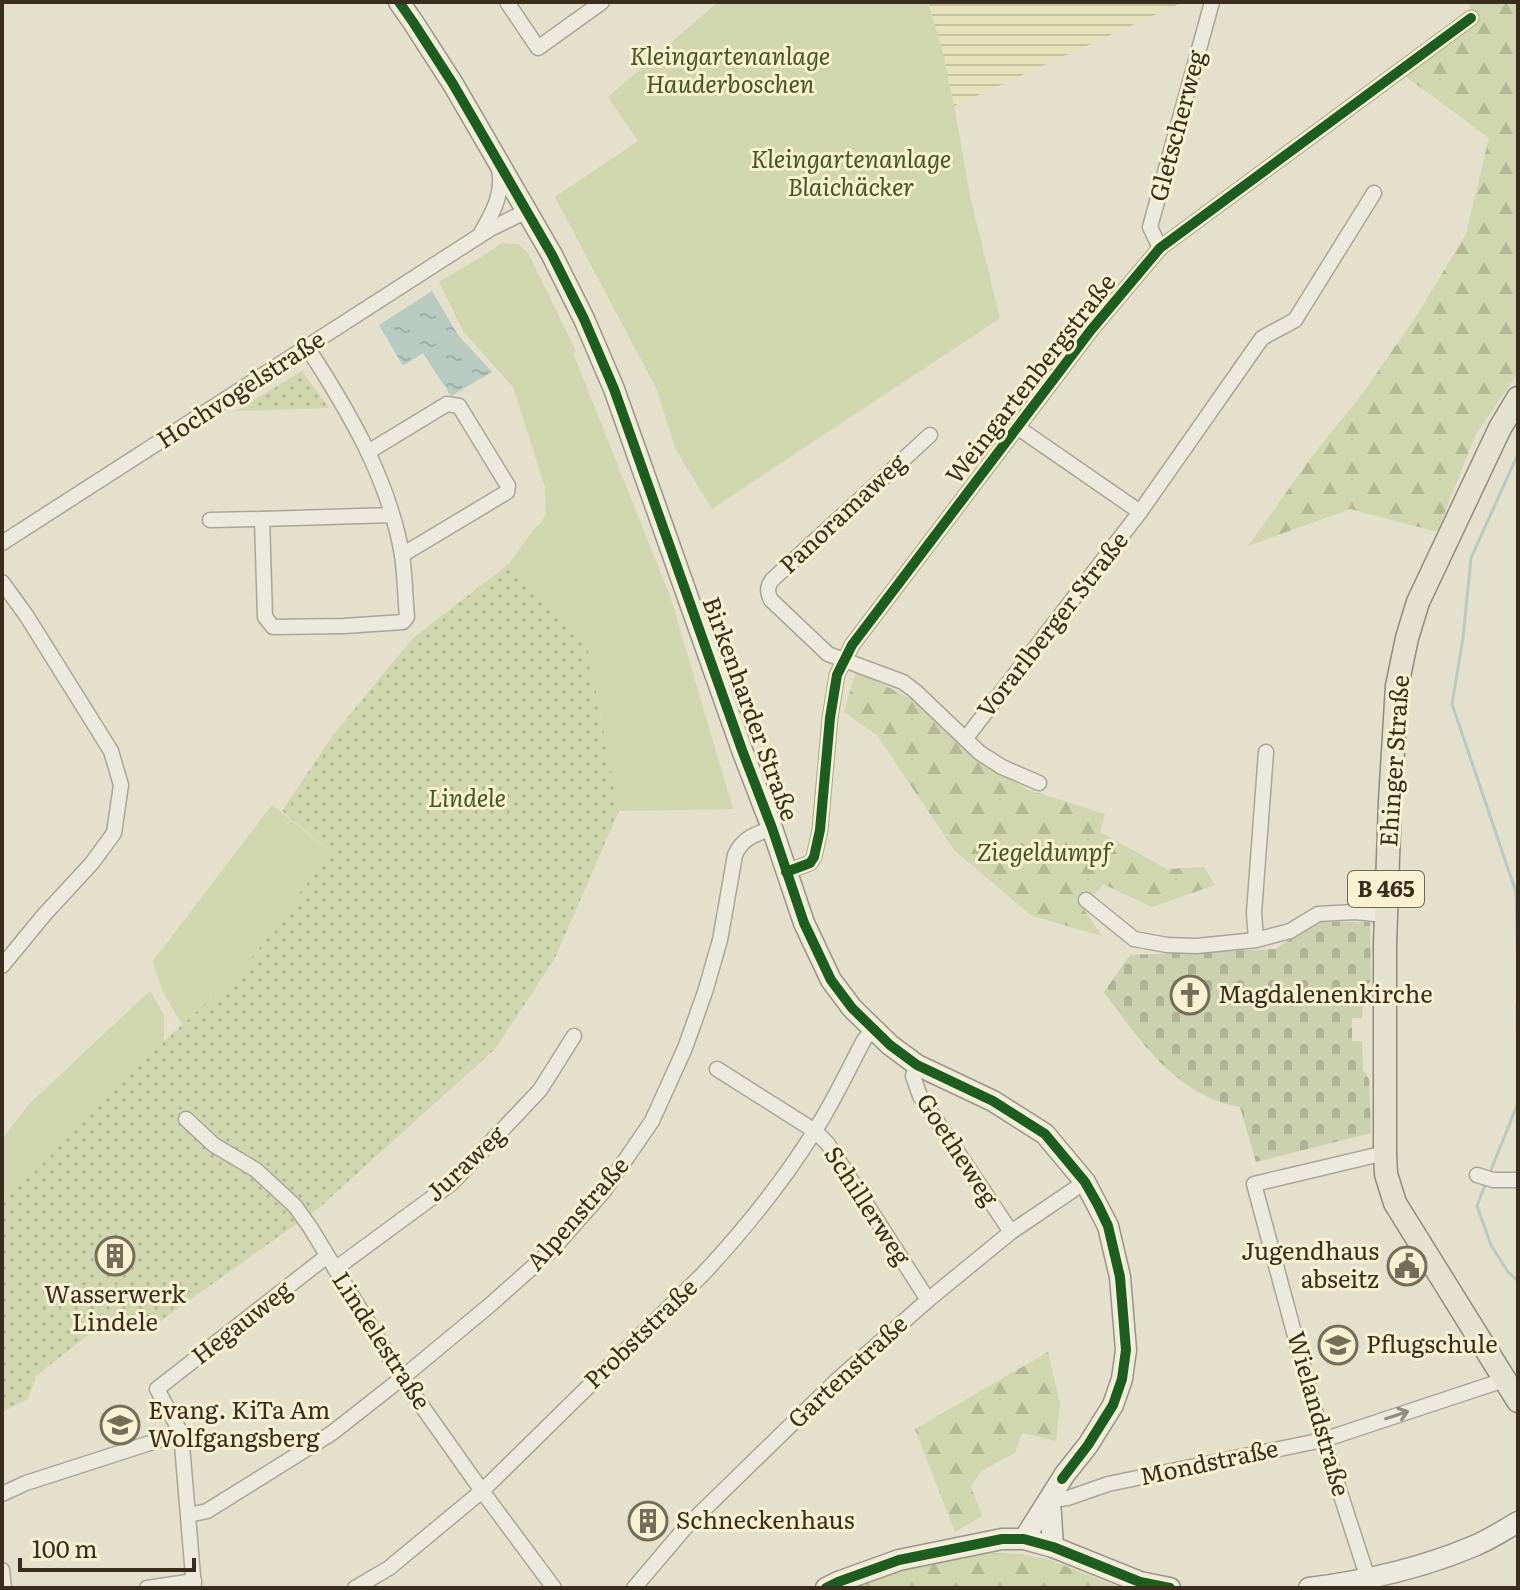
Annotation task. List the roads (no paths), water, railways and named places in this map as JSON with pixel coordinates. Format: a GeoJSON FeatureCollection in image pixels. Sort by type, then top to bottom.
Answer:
{"type":"FeatureCollection","features":[{"type":"Feature","properties":{"kind":"main road","name":"Birkenharder Straße"},"geometry":{"type":"LineString","coordinates":[[399,2],[453,84],[552,255],[614,389],[804,923],[831,980],[872,1030],[917,1065],[993,1101],[1045,1134],[1085,1182],[1108,1226],[1120,1277],[1126,1350],[1122,1379],[1113,1405],[1024,1539]]}},
{"type":"Feature","properties":{"kind":"main road","name":"Ehinger Straße"},"geometry":{"type":"LineString","coordinates":[[1518,398],[1494,439],[1418,602],[1407,638],[1397,686],[1385,915],[1386,1174],[1395,1203],[1518,1401]]}},
{"type":"Feature","properties":{"kind":"main road"},"geometry":{"type":"LineString","coordinates":[[1050,1500],[1053,1547]]}},
{"type":"Feature","properties":{"kind":"main road"},"geometry":{"type":"LineString","coordinates":[[1309,1588],[1369,1583],[1477,1545],[1518,1522]]}},
{"type":"Feature","properties":{"kind":"main road"},"geometry":{"type":"LineString","coordinates":[[826,1588],[899,1560],[1002,1539],[1024,1539],[1053,1547],[1140,1582],[1170,1588]]}},
{"type":"Feature","properties":{"kind":"street"},"geometry":{"type":"LineString","coordinates":[[507,2],[538,48],[602,2]]}},
{"type":"Feature","properties":{"kind":"street","name":"Gletscherweg"},"geometry":{"type":"LineString","coordinates":[[1160,248],[1150,227],[1212,2]]}},
{"type":"Feature","properties":{"kind":"street","name":"Weingartenbergstraße"},"geometry":{"type":"LineString","coordinates":[[786,872],[810,863],[818,845],[837,675],[852,645],[1091,330],[1160,248],[1471,18]]}},
{"type":"Feature","properties":{"kind":"street"},"geometry":{"type":"LineString","coordinates":[[480,236],[496,207],[501,180],[497,160]]}},
{"type":"Feature","properties":{"kind":"street","name":"Vorarlberger Straße"},"geometry":{"type":"LineString","coordinates":[[966,738],[1140,512],[1262,338],[1295,320],[1374,193]]}},
{"type":"Feature","properties":{"kind":"street","name":"Hochvogelstraße"},"geometry":{"type":"LineString","coordinates":[[2,543],[490,229],[527,211]]}},
{"type":"Feature","properties":{"kind":"street"},"geometry":{"type":"LineString","coordinates":[[262,519],[265,617],[273,627],[403,622],[407,617],[402,555],[392,515],[368,452],[307,347]]}},
{"type":"Feature","properties":{"kind":"street"},"geometry":{"type":"LineString","coordinates":[[368,452],[447,404],[459,406],[508,486],[507,492],[402,555]]}},
{"type":"Feature","properties":{"kind":"street","name":"Vorarlberger Straße"},"geometry":{"type":"LineString","coordinates":[[1017,427],[1140,512]]}},
{"type":"Feature","properties":{"kind":"street","name":"Panoramaweg"},"geometry":{"type":"LineString","coordinates":[[844,660],[828,654],[771,600],[768,584],[930,435]]}},
{"type":"Feature","properties":{"kind":"street"},"geometry":{"type":"LineString","coordinates":[[210,520],[392,515]]}},
{"type":"Feature","properties":{"kind":"street"},"geometry":{"type":"LineString","coordinates":[[2,582],[111,751],[121,785],[114,833],[92,863],[2,966]]}},
{"type":"Feature","properties":{"kind":"street","name":"Vorarlberger Straße"},"geometry":{"type":"LineString","coordinates":[[844,660],[903,682],[980,753],[1002,767],[1039,783]]}},
{"type":"Feature","properties":{"kind":"street"},"geometry":{"type":"LineString","coordinates":[[1256,940],[1254,913],[1266,752]]}},
{"type":"Feature","properties":{"kind":"street","name":"Alpenstraße"},"geometry":{"type":"LineString","coordinates":[[189,1515],[207,1511],[332,1433],[490,1305],[553,1249],[604,1191],[625,1164],[658,1109],[675,1073],[720,940],[735,855],[748,836],[772,828]]}},
{"type":"Feature","properties":{"kind":"street"},"geometry":{"type":"LineString","coordinates":[[1086,900],[1134,939],[1167,945],[1197,946],[1256,940],[1290,931],[1318,914],[1355,912],[1385,915]]}},
{"type":"Feature","properties":{"kind":"street","name":"Probststraße"},"geometry":{"type":"LineString","coordinates":[[355,1588],[389,1568],[482,1491],[735,1240],[815,1131],[872,1030]]}},
{"type":"Feature","properties":{"kind":"street","name":"Juraweg"},"geometry":{"type":"LineString","coordinates":[[331,1263],[452,1183],[540,1090],[574,1036]]}},
{"type":"Feature","properties":{"kind":"street","name":"Goetheweg"},"geometry":{"type":"LineString","coordinates":[[917,1065],[913,1076],[920,1096],[1011,1232]]}},
{"type":"Feature","properties":{"kind":"street","name":"Schillerweg"},"geometry":{"type":"LineString","coordinates":[[717,1069],[815,1131],[828,1144],[928,1300]]}},
{"type":"Feature","properties":{"kind":"street","name":"Lindelestraße"},"geometry":{"type":"LineString","coordinates":[[186,1119],[214,1145],[256,1170],[295,1206],[402,1378],[554,1588]]}},
{"type":"Feature","properties":{"kind":"street","name":"Wielandstraße"},"geometry":{"type":"LineString","coordinates":[[1369,1583],[1323,1440],[1254,1184],[1385,1153]]}},
{"type":"Feature","properties":{"kind":"street"},"geometry":{"type":"LineString","coordinates":[[1477,1175],[1493,1180],[1518,1180]]}},
{"type":"Feature","properties":{"kind":"street","name":"Gartenstraße"},"geometry":{"type":"LineString","coordinates":[[634,1588],[685,1528],[836,1381],[1011,1232],[1085,1182]]}},
{"type":"Feature","properties":{"kind":"street","name":"Hegauweg"},"geometry":{"type":"LineString","coordinates":[[181,1433],[157,1389],[331,1263]]}},
{"type":"Feature","properties":{"kind":"street","name":"Mondstraße"},"geometry":{"type":"LineString","coordinates":[[1050,1500],[1068,1498],[1108,1484],[1323,1440],[1504,1380]]}},
{"type":"Feature","properties":{"kind":"street"},"geometry":{"type":"LineString","coordinates":[[2,1494],[26,1483],[181,1433],[194,1584],[147,1588]]}},
{"type":"Feature","properties":{"kind":"street"},"geometry":{"type":"LineString","coordinates":[[2,1570],[4,1588]]}},
{"type":"Feature","properties":{"kind":"water"},"geometry":{"type":"Polygon","coordinates":[[[432,291],[458,335],[492,372],[451,396],[423,353],[403,366],[379,325],[432,291]]]}},
{"type":"Feature","properties":{"kind":"waterway"},"geometry":{"type":"LineString","coordinates":[[1518,454],[1471,558],[1452,704],[1516,892],[1518,989]]}},
{"type":"Feature","properties":{"kind":"waterway"},"geometry":{"type":"LineString","coordinates":[[1517,1005],[1518,1095]]}},
{"type":"Feature","properties":{"kind":"waterway"},"geometry":{"type":"LineString","coordinates":[[1489,1175],[1518,1103]]}},
{"type":"Feature","properties":{"kind":"waterway"},"geometry":{"type":"LineString","coordinates":[[1486,1182],[1477,1206],[1491,1245],[1508,1272],[1518,1281]]}},
{"type":"Feature","properties":{"kind":"place","name":"Magdalenenkirche"},"geometry":{"type":"Point","coordinates":[1190,995]}},
{"type":"Feature","properties":{"kind":"place","name":"Wasserwerk Lindele"},"geometry":{"type":"Point","coordinates":[115,1256]}},
{"type":"Feature","properties":{"kind":"place","name":"Jugendhaus abseitz"},"geometry":{"type":"Point","coordinates":[1407,1266]}},
{"type":"Feature","properties":{"kind":"place","name":"Pflugschule"},"geometry":{"type":"Point","coordinates":[1338,1345]}},
{"type":"Feature","properties":{"kind":"place","name":"Evang. KiTa Am Wolfgangsberg"},"geometry":{"type":"Point","coordinates":[120,1425]}},
{"type":"Feature","properties":{"kind":"place","name":"Schneckenhaus"},"geometry":{"type":"Point","coordinates":[648,1521]}},
{"type":"Feature","properties":{"kind":"park label","name":"Kleingartenanlage Hauderboschen"},"geometry":{"type":"Point","coordinates":[730,71]}},
{"type":"Feature","properties":{"kind":"park label","name":"Kleingartenanlage Blaichäcker"},"geometry":{"type":"Point","coordinates":[851,174]}},
{"type":"Feature","properties":{"kind":"park label","name":"Lindele"},"geometry":{"type":"Point","coordinates":[467,799]}},
{"type":"Feature","properties":{"kind":"park label","name":"Ziegeldumpf"},"geometry":{"type":"Point","coordinates":[1044,853]}}]}
